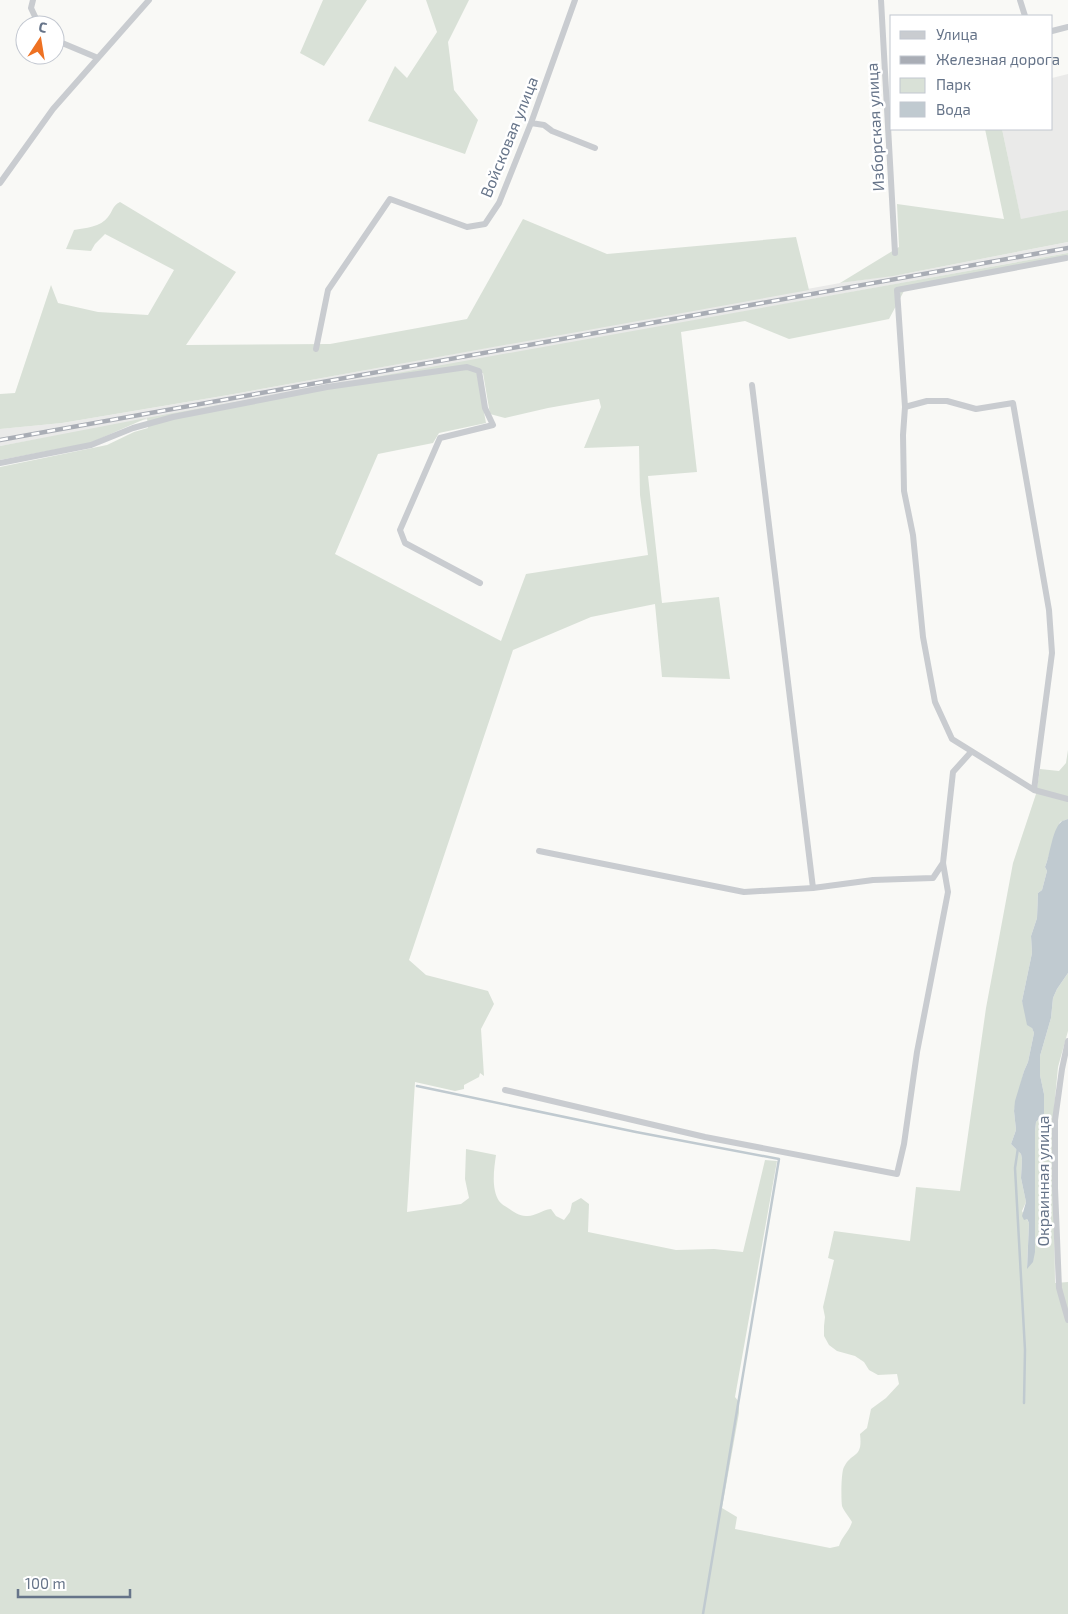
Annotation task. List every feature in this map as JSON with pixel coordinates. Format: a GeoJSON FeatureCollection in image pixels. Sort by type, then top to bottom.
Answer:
{"type":"FeatureCollection","features":[{"type":"Feature","properties":{"kind":"street"},"geometry":{"type":"LineString","coordinates":[[33,0],[31,8],[34,15]]}},
{"type":"Feature","properties":{"kind":"street"},"geometry":{"type":"LineString","coordinates":[[0,183],[53,109],[149,0]]}},
{"type":"Feature","properties":{"kind":"street","name":"Войсковая улица"},"geometry":{"type":"LineString","coordinates":[[316,349],[328,290],[390,199],[468,227],[485,224],[499,203],[531,123],[575,0]]}},
{"type":"Feature","properties":{"kind":"street","name":"Изборская улица"},"geometry":{"type":"LineString","coordinates":[[881,0],[895,253]]}},
{"type":"Feature","properties":{"kind":"street"},"geometry":{"type":"LineString","coordinates":[[1020,0],[1025,15]]}},
{"type":"Feature","properties":{"kind":"street"},"geometry":{"type":"LineString","coordinates":[[1053,32],[1068,27]]}},
{"type":"Feature","properties":{"kind":"street"},"geometry":{"type":"LineString","coordinates":[[65,44],[98,58]]}},
{"type":"Feature","properties":{"kind":"street"},"geometry":{"type":"LineString","coordinates":[[531,123],[544,125],[552,131],[594,148]]}},
{"type":"Feature","properties":{"kind":"street"},"geometry":{"type":"LineString","coordinates":[[1066,258],[897,290],[904,407],[904,491],[913,535],[923,637],[935,702],[952,739],[1034,790],[1068,799]]}},
{"type":"Feature","properties":{"kind":"street"},"geometry":{"type":"LineString","coordinates":[[0,463],[91,445],[133,428],[173,417],[327,387],[467,367],[479,372],[485,408],[493,425],[440,438],[400,530],[405,542],[480,584]]}},
{"type":"Feature","properties":{"kind":"street"},"geometry":{"type":"LineString","coordinates":[[752,385],[813,888]]}},
{"type":"Feature","properties":{"kind":"street"},"geometry":{"type":"LineString","coordinates":[[904,407],[927,401],[947,401],[976,409],[1013,403],[1046,591],[1052,653],[1034,790]]}},
{"type":"Feature","properties":{"kind":"street"},"geometry":{"type":"LineString","coordinates":[[505,1090],[705,1136],[897,1174],[904,1144],[917,1052],[948,892],[943,863],[953,772],[971,752]]}},
{"type":"Feature","properties":{"kind":"street"},"geometry":{"type":"LineString","coordinates":[[540,851],[744,892],[813,888],[873,880],[933,878],[943,863]]}},
{"type":"Feature","properties":{"kind":"street","name":"Окраинная улица"},"geometry":{"type":"LineString","coordinates":[[1068,1041],[1055,1120],[1055,1188],[1059,1288],[1068,1320]]}},
{"type":"Feature","properties":{"kind":"shaded area"},"geometry":{"type":"Polygon","coordinates":[[[1068,74],[1068,210],[1021,220],[1002,130],[1053,130],[1053,78],[1068,74]]]}},
{"type":"Feature","properties":{"kind":"shaded area"},"geometry":{"type":"Polygon","coordinates":[[[1068,242],[1068,253],[0,446],[0,429],[62,423],[228,395],[840,283],[908,273],[1068,242]]]}},
{"type":"Feature","properties":{"kind":"green space"},"geometry":{"type":"Polygon","coordinates":[[[323,0],[367,0],[324,66],[300,53],[323,0]]]}},
{"type":"Feature","properties":{"kind":"green space"},"geometry":{"type":"Polygon","coordinates":[[[426,0],[469,0],[448,42],[454,90],[478,120],[465,154],[368,121],[395,66],[407,78],[437,32],[426,0]]]}},
{"type":"Feature","properties":{"kind":"green space"},"geometry":{"type":"Polygon","coordinates":[[[985,130],[1002,130],[1021,219],[1068,210],[1068,242],[893,276],[840,283],[899,247],[897,204],[1004,219],[985,130]]]}},
{"type":"Feature","properties":{"kind":"green space"},"geometry":{"type":"Polygon","coordinates":[[[120,202],[236,272],[186,345],[330,344],[467,319],[523,219],[607,254],[796,237],[809,290],[228,395],[62,423],[0,429],[0,394],[15,393],[51,285],[58,303],[98,312],[148,315],[174,270],[105,234],[91,251],[66,249],[74,230],[101,223],[108,217],[115,205],[120,202]]]}},
{"type":"Feature","properties":{"kind":"green space"},"geometry":{"type":"Polygon","coordinates":[[[1068,253],[1068,260],[904,291],[889,319],[789,339],[745,321],[681,332],[697,472],[648,476],[662,603],[719,597],[730,679],[662,677],[655,604],[591,617],[513,650],[409,960],[426,975],[488,991],[494,1004],[481,1029],[484,1076],[480,1073],[479,1077],[464,1085],[464,1089],[455,1091],[415,1082],[407,1212],[461,1204],[469,1198],[465,1179],[466,1149],[496,1155],[494,1178],[496,1196],[502,1204],[519,1215],[529,1216],[551,1209],[556,1216],[564,1220],[570,1212],[572,1203],[581,1198],[589,1204],[588,1232],[676,1250],[714,1249],[743,1252],[765,1160],[777,1161],[735,1397],[739,1402],[739,1413],[722,1508],[737,1517],[735,1529],[830,1548],[839,1546],[852,1522],[842,1506],[841,1492],[844,1467],[860,1447],[860,1434],[867,1428],[871,1409],[886,1398],[899,1384],[897,1374],[878,1375],[869,1370],[864,1362],[855,1356],[837,1351],[829,1345],[824,1336],[825,1317],[823,1307],[834,1260],[828,1258],[834,1231],[910,1241],[916,1187],[960,1191],[986,1008],[1013,863],[1036,794],[1040,769],[1059,771],[1066,763],[1068,750],[1068,819],[1060,822],[1045,867],[1047,871],[1042,890],[1038,893],[1037,918],[1031,936],[1032,953],[1022,1001],[1034,1033],[1014,1111],[1016,1130],[1011,1144],[1021,1154],[1022,1159],[1021,1178],[1026,1202],[1022,1211],[1029,1223],[1027,1268],[1035,1243],[1036,1122],[1044,1114],[1040,1056],[1051,1018],[1053,998],[1068,973],[1068,1031],[1058,1067],[1053,1120],[1055,1283],[1068,1282],[1068,1614],[0,1614],[0,467],[107,445],[134,432],[148,428],[147,418],[90,443],[0,460],[0,446],[146,418],[1068,253]],[[483,373],[477,374],[486,423],[439,433],[433,443],[378,454],[335,554],[501,641],[526,574],[648,555],[640,495],[639,446],[584,448],[601,407],[599,399],[505,418],[490,414],[483,373]]]}},
{"type":"Feature","properties":{"kind":"water"},"geometry":{"type":"Polygon","coordinates":[[[1068,819],[1068,973],[1053,998],[1051,1018],[1040,1056],[1044,1114],[1036,1122],[1035,1252],[1033,1262],[1027,1269],[1029,1223],[1022,1216],[1026,1202],[1021,1178],[1022,1159],[1021,1154],[1011,1144],[1016,1130],[1015,1101],[1028,1062],[1034,1033],[1032,1028],[1027,1025],[1022,1001],[1032,953],[1031,936],[1037,918],[1038,893],[1042,890],[1047,871],[1045,867],[1055,831],[1061,822],[1068,819]]]}},
{"type":"Feature","properties":{"kind":"waterway"},"geometry":{"type":"LineString","coordinates":[[417,1086],[636,1132],[779,1159],[703,1614]]}},
{"type":"Feature","properties":{"kind":"waterway"},"geometry":{"type":"LineString","coordinates":[[1018,1148],[1015,1168],[1025,1350],[1024,1403]]}},
{"type":"Feature","properties":{"kind":"railway"},"geometry":{"type":"LineString","coordinates":[[0,440],[1068,248]]}}]}
